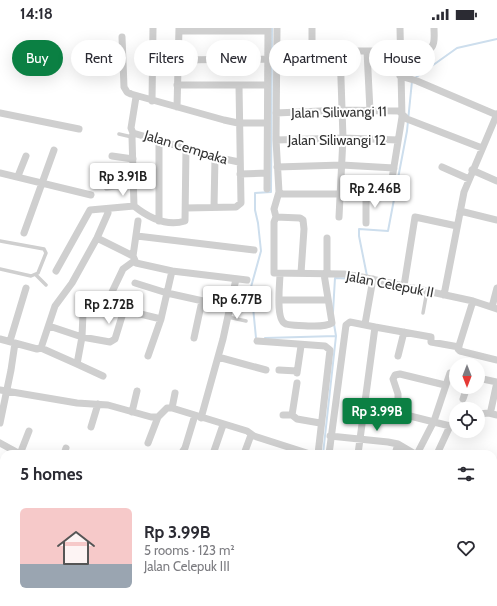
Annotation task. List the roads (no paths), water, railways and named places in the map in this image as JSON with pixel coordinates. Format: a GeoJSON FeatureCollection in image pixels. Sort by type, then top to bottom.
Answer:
{"type":"FeatureCollection","features":[{"type":"Feature","properties":{"kind":"street"},"geometry":{"type":"LineString","coordinates":[[152,101],[153,28]]}},
{"type":"Feature","properties":{"kind":"street"},"geometry":{"type":"LineString","coordinates":[[276,40],[277,28]]}},
{"type":"Feature","properties":{"kind":"street"},"geometry":{"type":"LineString","coordinates":[[312,28],[312,40]]}},
{"type":"Feature","properties":{"kind":"street"},"geometry":{"type":"LineString","coordinates":[[400,28],[400,40]]}},
{"type":"Feature","properties":{"kind":"street"},"geometry":{"type":"LineString","coordinates":[[434,28],[434,40]]}},
{"type":"Feature","properties":{"kind":"street"},"geometry":{"type":"LineString","coordinates":[[179,40],[179,30],[268,30],[267,189]]}},
{"type":"Feature","properties":{"kind":"street"},"geometry":{"type":"LineString","coordinates":[[122,37],[124,87],[127,92],[136,97],[238,123],[267,123]]}},
{"type":"Feature","properties":{"kind":"street"},"geometry":{"type":"LineString","coordinates":[[361,51],[367,51],[370,111]]}},
{"type":"Feature","properties":{"kind":"street"},"geometry":{"type":"LineString","coordinates":[[198,60],[267,59]]}},
{"type":"Feature","properties":{"kind":"street"},"geometry":{"type":"LineString","coordinates":[[177,107],[178,76]]}},
{"type":"Feature","properties":{"kind":"street"},"geometry":{"type":"LineString","coordinates":[[276,76],[276,167],[280,193],[274,209],[276,217],[274,222],[273,267],[274,273],[280,274],[279,300],[282,322],[285,324],[307,326],[331,325],[332,320],[327,300],[327,238]]}},
{"type":"Feature","properties":{"kind":"street"},"geometry":{"type":"LineString","coordinates":[[339,217],[343,138],[341,76]]}},
{"type":"Feature","properties":{"kind":"street"},"geometry":{"type":"LineString","coordinates":[[280,193],[366,195],[386,194],[389,192],[402,112],[404,77],[497,114],[469,179],[460,211],[444,295]]}},
{"type":"Feature","properties":{"kind":"street"},"geometry":{"type":"LineString","coordinates":[[178,86],[267,85]]}},
{"type":"Feature","properties":{"kind":"street"},"geometry":{"type":"LineString","coordinates":[[186,208],[240,206],[238,123],[239,86]]}},
{"type":"Feature","properties":{"kind":"street"},"geometry":{"type":"LineString","coordinates":[[134,206],[131,128],[136,97]]}},
{"type":"Feature","properties":{"kind":"street","name":"Jalan Siliwangi 11"},"geometry":{"type":"LineString","coordinates":[[276,113],[343,110],[402,112]]}},
{"type":"Feature","properties":{"kind":"street"},"geometry":{"type":"LineString","coordinates":[[402,112],[407,119],[482,148]]}},
{"type":"Feature","properties":{"kind":"street"},"geometry":{"type":"LineString","coordinates":[[0,113],[79,129]]}},
{"type":"Feature","properties":{"kind":"street","name":"Jalan Cempaka"},"geometry":{"type":"LineString","coordinates":[[132,135],[159,140],[215,157],[239,162]]}},
{"type":"Feature","properties":{"kind":"street","name":"Jalan Siliwangi 12"},"geometry":{"type":"LineString","coordinates":[[276,140],[343,138],[398,140]]}},
{"type":"Feature","properties":{"kind":"street"},"geometry":{"type":"LineString","coordinates":[[159,140],[160,221]]}},
{"type":"Feature","properties":{"kind":"street"},"geometry":{"type":"LineString","coordinates":[[56,271],[90,210],[134,206],[150,219],[160,221],[185,221],[186,148]]}},
{"type":"Feature","properties":{"kind":"street"},"geometry":{"type":"LineString","coordinates":[[24,233],[54,150]]}},
{"type":"Feature","properties":{"kind":"street"},"geometry":{"type":"LineString","coordinates":[[18,176],[26,156]]}},
{"type":"Feature","properties":{"kind":"street"},"geometry":{"type":"LineString","coordinates":[[112,156],[133,159]]}},
{"type":"Feature","properties":{"kind":"street"},"geometry":{"type":"LineString","coordinates":[[214,207],[215,157]]}},
{"type":"Feature","properties":{"kind":"street"},"geometry":{"type":"LineString","coordinates":[[276,167],[342,165],[394,168]]}},
{"type":"Feature","properties":{"kind":"street"},"geometry":{"type":"LineString","coordinates":[[442,168],[469,179]]}},
{"type":"Feature","properties":{"kind":"street"},"geometry":{"type":"LineString","coordinates":[[472,170],[497,181]]}},
{"type":"Feature","properties":{"kind":"street"},"geometry":{"type":"LineString","coordinates":[[0,173],[18,176],[91,195]]}},
{"type":"Feature","properties":{"kind":"street"},"geometry":{"type":"LineString","coordinates":[[240,174],[267,173]]}},
{"type":"Feature","properties":{"kind":"street"},"geometry":{"type":"LineString","coordinates":[[107,187],[134,184]]}},
{"type":"Feature","properties":{"kind":"street"},"geometry":{"type":"LineString","coordinates":[[366,195],[366,223]]}},
{"type":"Feature","properties":{"kind":"street"},"geometry":{"type":"LineString","coordinates":[[460,211],[497,220]]}},
{"type":"Feature","properties":{"kind":"street"},"geometry":{"type":"LineString","coordinates":[[41,348],[55,306],[72,283],[97,238],[108,214]]}},
{"type":"Feature","properties":{"kind":"street"},"geometry":{"type":"LineString","coordinates":[[276,217],[300,218],[303,220],[304,229],[301,273]]}},
{"type":"Feature","properties":{"kind":"street"},"geometry":{"type":"LineString","coordinates":[[404,286],[415,217],[457,226]]}},
{"type":"Feature","properties":{"kind":"street"},"geometry":{"type":"LineString","coordinates":[[112,292],[123,269],[133,258],[138,221]]}},
{"type":"Feature","properties":{"kind":"street"},"geometry":{"type":"LineString","coordinates":[[137,236],[254,250]]}},
{"type":"Feature","properties":{"kind":"street"},"geometry":{"type":"LineString","coordinates":[[97,238],[133,258],[141,266],[247,280]]}},
{"type":"Feature","properties":{"kind":"street"},"geometry":{"type":"LineString","coordinates":[[148,356],[161,319],[172,271]]}},
{"type":"Feature","properties":{"kind":"street","name":"Jalan Celepuk II"},"geometry":{"type":"LineString","coordinates":[[280,274],[301,273],[362,277],[473,301],[495,308]]}},
{"type":"Feature","properties":{"kind":"street"},"geometry":{"type":"LineString","coordinates":[[184,450],[198,416],[218,358],[236,279]]}},
{"type":"Feature","properties":{"kind":"street"},"geometry":{"type":"LineString","coordinates":[[365,324],[372,279]]}},
{"type":"Feature","properties":{"kind":"street"},"geometry":{"type":"LineString","coordinates":[[135,283],[167,293],[230,307]]}},
{"type":"Feature","properties":{"kind":"street"},"geometry":{"type":"LineString","coordinates":[[0,423],[3,391],[26,288]]}},
{"type":"Feature","properties":{"kind":"street"},"geometry":{"type":"LineString","coordinates":[[495,308],[497,288]]}},
{"type":"Feature","properties":{"kind":"street"},"geometry":{"type":"LineString","coordinates":[[279,300],[327,300]]}},
{"type":"Feature","properties":{"kind":"street"},"geometry":{"type":"LineString","coordinates":[[194,338],[202,301]]}},
{"type":"Feature","properties":{"kind":"street"},"geometry":{"type":"LineString","coordinates":[[459,347],[473,301]]}},
{"type":"Feature","properties":{"kind":"street"},"geometry":{"type":"LineString","coordinates":[[49,326],[82,337],[110,342],[115,339],[123,313],[128,312],[161,319]]}},
{"type":"Feature","properties":{"kind":"street"},"geometry":{"type":"LineString","coordinates":[[76,364],[82,337],[83,313]]}},
{"type":"Feature","properties":{"kind":"street"},"geometry":{"type":"LineString","coordinates":[[329,450],[346,326],[350,322],[431,337],[431,342],[459,347],[460,351],[497,360]]}},
{"type":"Feature","properties":{"kind":"street"},"geometry":{"type":"LineString","coordinates":[[358,450],[375,327]]}},
{"type":"Feature","properties":{"kind":"street"},"geometry":{"type":"LineString","coordinates":[[398,356],[404,332]]}},
{"type":"Feature","properties":{"kind":"street"},"geometry":{"type":"LineString","coordinates":[[0,339],[37,349],[41,348],[104,376]]}},
{"type":"Feature","properties":{"kind":"street"},"geometry":{"type":"LineString","coordinates":[[257,341],[301,346],[325,346],[330,350],[320,424],[318,450]]}},
{"type":"Feature","properties":{"kind":"street"},"geometry":{"type":"LineString","coordinates":[[279,370],[297,372],[301,346]]}},
{"type":"Feature","properties":{"kind":"street"},"geometry":{"type":"LineString","coordinates":[[218,358],[266,370]]}},
{"type":"Feature","properties":{"kind":"street"},"geometry":{"type":"LineString","coordinates":[[445,384],[400,374],[395,375],[393,379],[398,394],[398,413],[449,426]]}},
{"type":"Feature","properties":{"kind":"street"},"geometry":{"type":"LineString","coordinates":[[418,450],[434,421],[449,375]]}},
{"type":"Feature","properties":{"kind":"street"},"geometry":{"type":"LineString","coordinates":[[485,379],[497,382],[494,412]]}},
{"type":"Feature","properties":{"kind":"street"},"geometry":{"type":"LineString","coordinates":[[292,415],[297,383]]}},
{"type":"Feature","properties":{"kind":"street"},"geometry":{"type":"LineString","coordinates":[[3,391],[77,403],[98,404],[151,418],[158,417]]}},
{"type":"Feature","properties":{"kind":"street"},"geometry":{"type":"LineString","coordinates":[[132,412],[137,391]]}},
{"type":"Feature","properties":{"kind":"street"},"geometry":{"type":"LineString","coordinates":[[172,408],[175,393]]}},
{"type":"Feature","properties":{"kind":"street"},"geometry":{"type":"LineString","coordinates":[[463,399],[465,394]]}},
{"type":"Feature","properties":{"kind":"street"},"geometry":{"type":"LineString","coordinates":[[91,427],[98,404]]}},
{"type":"Feature","properties":{"kind":"street"},"geometry":{"type":"LineString","coordinates":[[148,443],[158,417],[167,408],[172,408],[247,431],[251,435],[298,450]]}},
{"type":"Feature","properties":{"kind":"street"},"geometry":{"type":"LineString","coordinates":[[283,415],[292,415],[297,419],[320,424]]}},
{"type":"Feature","properties":{"kind":"street"},"geometry":{"type":"LineString","coordinates":[[214,450],[224,425]]}},
{"type":"Feature","properties":{"kind":"street"},"geometry":{"type":"LineString","coordinates":[[439,450],[449,428]]}},
{"type":"Feature","properties":{"kind":"street"},"geometry":{"type":"LineString","coordinates":[[21,450],[28,431]]}},
{"type":"Feature","properties":{"kind":"street"},"geometry":{"type":"LineString","coordinates":[[245,450],[251,435]]}},
{"type":"Feature","properties":{"kind":"street"},"geometry":{"type":"LineString","coordinates":[[330,436],[398,444],[409,450]]}},
{"type":"Feature","properties":{"kind":"street"},"geometry":{"type":"LineString","coordinates":[[0,443],[13,450]]}},
{"type":"Feature","properties":{"kind":"street"},"geometry":{"type":"LineString","coordinates":[[396,450],[398,444]]}},
{"type":"Feature","properties":{"kind":"street"},"geometry":{"type":"LineString","coordinates":[[286,606],[296,606]]}},
{"type":"Feature","properties":{"kind":"lane"},"geometry":{"type":"LineString","coordinates":[[119,134],[132,135]]}},
{"type":"Feature","properties":{"kind":"lane"},"geometry":{"type":"LineString","coordinates":[[0,241],[44,249],[46,253],[36,275],[31,276],[0,268]]}},
{"type":"Feature","properties":{"kind":"lane"},"geometry":{"type":"LineString","coordinates":[[36,275],[46,285]]}},
{"type":"Feature","properties":{"kind":"lane"},"geometry":{"type":"LineString","coordinates":[[422,313],[427,291]]}},
{"type":"Feature","properties":{"kind":"lane"},"geometry":{"type":"LineString","coordinates":[[228,317],[246,321]]}},
{"type":"Feature","properties":{"kind":"waterway"},"geometry":{"type":"LineString","coordinates":[[256,338],[251,287],[261,251],[255,210],[255,193],[271,192],[272,28]]}},
{"type":"Feature","properties":{"kind":"waterway"},"geometry":{"type":"LineString","coordinates":[[415,78],[457,48],[497,39]]}},
{"type":"Feature","properties":{"kind":"waterway"},"geometry":{"type":"LineString","coordinates":[[367,276],[359,229],[388,231],[407,131],[412,81]]}},
{"type":"Feature","properties":{"kind":"waterway"},"geometry":{"type":"LineString","coordinates":[[333,312],[335,278],[357,279]]}},
{"type":"Feature","properties":{"kind":"waterway"},"geometry":{"type":"LineString","coordinates":[[323,450],[336,336],[334,324]]}},
{"type":"Feature","properties":{"kind":"waterway"},"geometry":{"type":"LineString","coordinates":[[265,338],[336,336]]}}]}
